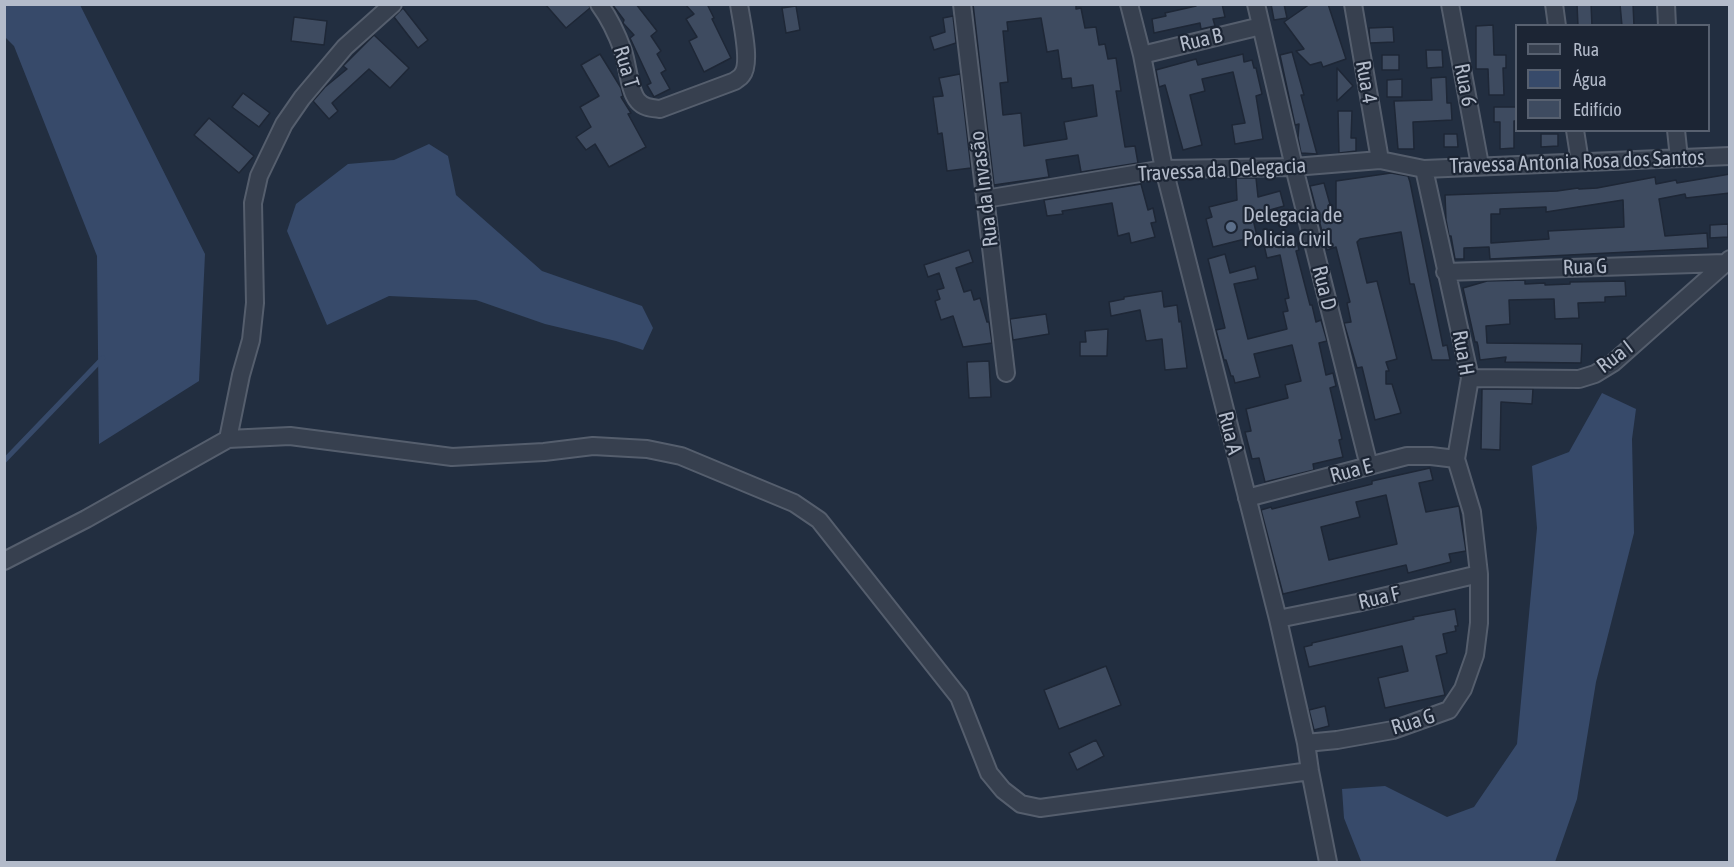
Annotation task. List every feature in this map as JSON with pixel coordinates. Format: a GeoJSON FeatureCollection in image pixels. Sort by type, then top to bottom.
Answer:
{"type":"FeatureCollection","features":[{"type":"Feature","properties":{"kind":"street"},"geometry":{"type":"LineString","coordinates":[[228,439],[252,331],[255,303],[253,203],[260,176],[284,124],[303,98],[345,47],[393,4]]}},
{"type":"Feature","properties":{"kind":"street","name":"Rua T"},"geometry":{"type":"LineString","coordinates":[[599,4],[611,21],[624,52],[635,96],[639,103],[648,108],[660,109],[735,81],[742,75],[746,68],[746,57],[739,4]]}},
{"type":"Feature","properties":{"kind":"street","name":"Rua da Invasão"},"geometry":{"type":"LineString","coordinates":[[962,4],[1006,373]]}},
{"type":"Feature","properties":{"kind":"street","name":"Rua A"},"geometry":{"type":"LineString","coordinates":[[1129,4],[1142,55],[1164,169],[1278,619],[1306,743],[1328,862]]}},
{"type":"Feature","properties":{"kind":"street","name":"Rua D"},"geometry":{"type":"LineString","coordinates":[[1256,4],[1294,167],[1369,466]]}},
{"type":"Feature","properties":{"kind":"street","name":"Rua 4"},"geometry":{"type":"LineString","coordinates":[[1353,4],[1380,160]]}},
{"type":"Feature","properties":{"kind":"street","name":"Rua 6"},"geometry":{"type":"LineString","coordinates":[[1450,4],[1480,165]]}},
{"type":"Feature","properties":{"kind":"street"},"geometry":{"type":"LineString","coordinates":[[1554,4],[1557,24]]}},
{"type":"Feature","properties":{"kind":"street"},"geometry":{"type":"LineString","coordinates":[[1666,4],[1667,24]]}},
{"type":"Feature","properties":{"kind":"street","name":"Rua B"},"geometry":{"type":"LineString","coordinates":[[1142,55],[1261,26]]}},
{"type":"Feature","properties":{"kind":"street"},"geometry":{"type":"LineString","coordinates":[[1575,132],[1580,162]]}},
{"type":"Feature","properties":{"kind":"street"},"geometry":{"type":"LineString","coordinates":[[1676,132],[1679,158]]}},
{"type":"Feature","properties":{"kind":"street","name":"Travessa Antonia Rosa dos Santos"},"geometry":{"type":"LineString","coordinates":[[1424,169],[1730,156]]}},
{"type":"Feature","properties":{"kind":"street","name":"Travessa da Delegacia"},"geometry":{"type":"LineString","coordinates":[[985,199],[1164,169],[1294,167],[1380,160],[1424,169]]}},
{"type":"Feature","properties":{"kind":"street","name":"Rua H"},"geometry":{"type":"LineString","coordinates":[[1424,169],[1470,378],[1456,459],[1472,512],[1479,574]]}},
{"type":"Feature","properties":{"kind":"street","name":"Rua G"},"geometry":{"type":"LineString","coordinates":[[1445,272],[1727,261]]}},
{"type":"Feature","properties":{"kind":"street","name":"Rua I"},"geometry":{"type":"LineString","coordinates":[[1470,378],[1579,379],[1595,374],[1613,363],[1727,261]]}},
{"type":"Feature","properties":{"kind":"street"},"geometry":{"type":"LineString","coordinates":[[4,561],[86,519],[228,439],[290,436],[452,457],[544,452],[593,446],[647,449],[681,456],[794,503],[819,520],[954,691],[967,713],[989,773],[1003,790],[1021,804],[1040,808],[1310,771]]}},
{"type":"Feature","properties":{"kind":"street","name":"Rua E"},"geometry":{"type":"LineString","coordinates":[[1247,498],[1407,456],[1456,459]]}},
{"type":"Feature","properties":{"kind":"street","name":"Rua G"},"geometry":{"type":"LineString","coordinates":[[1306,743],[1393,730],[1449,710],[1463,689],[1475,655],[1479,623],[1479,574]]}},
{"type":"Feature","properties":{"kind":"street","name":"Rua F"},"geometry":{"type":"LineString","coordinates":[[1278,619],[1479,574]]}},
{"type":"Feature","properties":{"kind":"water"},"geometry":{"type":"Polygon","coordinates":[[[5,4],[80,5],[205,254],[199,381],[99,444],[97,256],[14,46],[5,37],[5,4]]]}},
{"type":"Feature","properties":{"kind":"water"},"geometry":{"type":"Polygon","coordinates":[[[429,144],[448,156],[456,195],[542,271],[642,306],[653,328],[643,350],[545,324],[476,300],[389,296],[327,325],[287,231],[296,204],[348,164],[394,160],[429,144]]]}},
{"type":"Feature","properties":{"kind":"water"},"geometry":{"type":"Polygon","coordinates":[[[1602,393],[1636,409],[1632,439],[1634,533],[1596,682],[1577,799],[1555,862],[1361,861],[1344,818],[1342,789],[1385,786],[1447,817],[1474,807],[1517,744],[1537,528],[1532,466],[1569,452],[1602,393]]]}},
{"type":"Feature","properties":{"kind":"building"},"geometry":{"type":"Polygon","coordinates":[[[545,4],[589,4],[590,8],[566,28],[545,4]]]}},
{"type":"Feature","properties":{"kind":"building"},"geometry":{"type":"Polygon","coordinates":[[[612,4],[636,4],[657,31],[651,36],[661,51],[657,54],[666,70],[661,73],[670,89],[654,97],[647,85],[651,83],[630,38],[634,35],[623,23],[624,20],[612,4]]]}},
{"type":"Feature","properties":{"kind":"building"},"geometry":{"type":"Polygon","coordinates":[[[685,4],[707,4],[731,58],[704,72],[689,41],[697,37],[686,19],[694,14],[685,4]]]}},
{"type":"Feature","properties":{"kind":"building"},"geometry":{"type":"Polygon","coordinates":[[[973,4],[1076,4],[1076,9],[1081,8],[1085,28],[1096,27],[1099,45],[1105,44],[1108,59],[1116,58],[1121,91],[1116,91],[1125,147],[1135,146],[1138,163],[1081,172],[1078,155],[1046,160],[1049,177],[994,185],[973,4]],[[1041,18],[1007,22],[1008,31],[1003,31],[1008,82],[1000,83],[1003,115],[1021,113],[1024,146],[1067,139],[1064,122],[1097,116],[1093,85],[1072,88],[1071,78],[1062,79],[1058,50],[1047,52],[1041,18]]]}},
{"type":"Feature","properties":{"kind":"building"},"geometry":{"type":"Polygon","coordinates":[[[1196,4],[1222,4],[1225,17],[1213,19],[1215,26],[1201,29],[1200,23],[1154,33],[1152,19],[1166,16],[1165,13],[1196,6],[1196,4]]]}},
{"type":"Feature","properties":{"kind":"building"},"geometry":{"type":"Polygon","coordinates":[[[1271,4],[1284,4],[1287,18],[1274,20],[1271,4]]]}},
{"type":"Feature","properties":{"kind":"building"},"geometry":{"type":"Polygon","coordinates":[[[1310,4],[1328,4],[1346,59],[1323,67],[1321,62],[1310,65],[1296,51],[1304,49],[1284,22],[1310,4]]]}},
{"type":"Feature","properties":{"kind":"building"},"geometry":{"type":"Polygon","coordinates":[[[1577,4],[1591,4],[1592,24],[1578,24],[1577,4]]]}},
{"type":"Feature","properties":{"kind":"building"},"geometry":{"type":"Polygon","coordinates":[[[1620,4],[1633,4],[1634,24],[1622,24],[1620,4]]]}},
{"type":"Feature","properties":{"kind":"building"},"geometry":{"type":"Polygon","coordinates":[[[796,6],[800,30],[786,33],[782,8],[796,6]]]}},
{"type":"Feature","properties":{"kind":"building"},"geometry":{"type":"Polygon","coordinates":[[[403,8],[428,40],[418,48],[394,17],[403,8]]]}},
{"type":"Feature","properties":{"kind":"building"},"geometry":{"type":"Polygon","coordinates":[[[953,16],[956,43],[934,50],[930,37],[945,32],[943,18],[953,16]]]}},
{"type":"Feature","properties":{"kind":"building"},"geometry":{"type":"Polygon","coordinates":[[[294,17],[327,21],[324,45],[291,41],[294,17]]]}},
{"type":"Feature","properties":{"kind":"building"},"geometry":{"type":"Polygon","coordinates":[[[1493,25],[1494,55],[1506,55],[1506,68],[1503,68],[1504,95],[1489,95],[1488,69],[1476,69],[1476,26],[1493,25]]]}},
{"type":"Feature","properties":{"kind":"building"},"geometry":{"type":"Polygon","coordinates":[[[1393,27],[1394,42],[1370,43],[1369,28],[1393,27]]]}},
{"type":"Feature","properties":{"kind":"building"},"geometry":{"type":"Polygon","coordinates":[[[374,35],[409,68],[390,88],[369,69],[332,103],[338,111],[329,119],[313,101],[325,87],[347,69],[343,66],[374,35]]]}},
{"type":"Feature","properties":{"kind":"building"},"geometry":{"type":"Polygon","coordinates":[[[1426,50],[1442,50],[1443,67],[1427,68],[1426,50]]]}},
{"type":"Feature","properties":{"kind":"building"},"geometry":{"type":"Polygon","coordinates":[[[1292,52],[1317,154],[1301,153],[1298,138],[1299,124],[1295,125],[1280,55],[1292,52]]]}},
{"type":"Feature","properties":{"kind":"building"},"geometry":{"type":"Polygon","coordinates":[[[600,54],[621,88],[623,96],[621,97],[631,113],[628,114],[646,147],[609,167],[595,144],[586,150],[576,137],[591,127],[580,107],[599,96],[581,65],[600,54]]]}},
{"type":"Feature","properties":{"kind":"building"},"geometry":{"type":"Polygon","coordinates":[[[1243,54],[1244,62],[1252,60],[1256,68],[1262,94],[1256,96],[1263,139],[1235,144],[1232,125],[1245,123],[1233,72],[1202,79],[1205,91],[1190,95],[1202,145],[1183,150],[1165,85],[1159,87],[1156,70],[1196,59],[1198,65],[1243,54]]]}},
{"type":"Feature","properties":{"kind":"building"},"geometry":{"type":"Polygon","coordinates":[[[1382,55],[1399,55],[1399,70],[1382,70],[1382,55]]]}},
{"type":"Feature","properties":{"kind":"building"},"geometry":{"type":"Polygon","coordinates":[[[1337,68],[1353,86],[1337,101],[1337,68]]]}},
{"type":"Feature","properties":{"kind":"building"},"geometry":{"type":"Polygon","coordinates":[[[960,74],[971,168],[947,171],[942,133],[938,134],[933,97],[943,96],[939,78],[960,74]]]}},
{"type":"Feature","properties":{"kind":"building"},"geometry":{"type":"Polygon","coordinates":[[[1446,77],[1447,103],[1451,103],[1452,120],[1413,122],[1414,149],[1398,149],[1394,101],[1432,100],[1431,78],[1446,77]]]}},
{"type":"Feature","properties":{"kind":"building"},"geometry":{"type":"Polygon","coordinates":[[[1402,79],[1402,97],[1387,97],[1387,80],[1402,79]]]}},
{"type":"Feature","properties":{"kind":"building"},"geometry":{"type":"Polygon","coordinates":[[[243,93],[270,113],[259,127],[232,107],[243,93]]]}},
{"type":"Feature","properties":{"kind":"building"},"geometry":{"type":"Polygon","coordinates":[[[1494,107],[1515,107],[1514,148],[1500,149],[1500,122],[1494,122],[1494,107]]]}},
{"type":"Feature","properties":{"kind":"building"},"geometry":{"type":"Polygon","coordinates":[[[1338,111],[1352,111],[1351,138],[1356,138],[1356,151],[1339,153],[1338,111]]]}},
{"type":"Feature","properties":{"kind":"building"},"geometry":{"type":"Polygon","coordinates":[[[209,118],[254,156],[239,173],[194,135],[209,118]]]}},
{"type":"Feature","properties":{"kind":"building"},"geometry":{"type":"Polygon","coordinates":[[[1444,134],[1457,134],[1458,147],[1444,147],[1444,134]]]}},
{"type":"Feature","properties":{"kind":"building"},"geometry":{"type":"Polygon","coordinates":[[[1541,134],[1558,134],[1558,146],[1541,147],[1541,134]]]}},
{"type":"Feature","properties":{"kind":"building"},"geometry":{"type":"Polygon","coordinates":[[[1391,173],[1408,176],[1410,182],[1443,346],[1447,345],[1450,360],[1432,360],[1414,284],[1410,284],[1401,232],[1360,239],[1357,242],[1367,283],[1377,281],[1397,359],[1386,362],[1389,371],[1386,371],[1386,384],[1392,384],[1401,413],[1375,420],[1362,367],[1357,368],[1344,323],[1351,322],[1347,303],[1350,302],[1336,247],[1327,250],[1310,186],[1324,183],[1333,215],[1336,215],[1336,181],[1391,173]]]}},
{"type":"Feature","properties":{"kind":"building"},"geometry":{"type":"Polygon","coordinates":[[[1730,174],[1730,193],[1686,198],[1685,194],[1659,199],[1665,236],[1707,233],[1708,248],[1490,259],[1489,247],[1464,248],[1464,259],[1455,259],[1446,220],[1445,195],[1597,188],[1655,177],[1656,184],[1676,180],[1677,183],[1730,174]],[[1623,200],[1546,212],[1546,207],[1500,209],[1500,214],[1491,214],[1491,243],[1549,239],[1548,231],[1624,227],[1623,200]]]}},
{"type":"Feature","properties":{"kind":"building","name":"Delegacia de Policia Civil"},"geometry":{"type":"Polygon","coordinates":[[[1236,178],[1256,178],[1258,197],[1280,191],[1284,206],[1252,215],[1257,236],[1213,247],[1206,219],[1212,217],[1209,207],[1237,200],[1236,178]]]}},
{"type":"Feature","properties":{"kind":"building"},"geometry":{"type":"Polygon","coordinates":[[[1141,184],[1148,210],[1153,208],[1156,222],[1151,223],[1155,237],[1131,243],[1129,233],[1118,236],[1112,203],[1062,211],[1063,214],[1047,216],[1044,200],[1141,184]]]}},
{"type":"Feature","properties":{"kind":"building"},"geometry":{"type":"Polygon","coordinates":[[[1728,224],[1728,237],[1710,238],[1710,225],[1728,224]]]}},
{"type":"Feature","properties":{"kind":"building"},"geometry":{"type":"Polygon","coordinates":[[[1296,237],[1299,250],[1296,251],[1310,305],[1312,305],[1316,322],[1321,320],[1327,341],[1319,343],[1326,375],[1333,373],[1336,386],[1330,388],[1342,439],[1339,440],[1343,457],[1313,464],[1314,470],[1265,482],[1259,458],[1252,459],[1245,432],[1251,431],[1246,409],[1288,398],[1285,385],[1301,381],[1292,345],[1254,354],[1260,377],[1235,383],[1226,360],[1224,360],[1216,330],[1225,328],[1208,259],[1225,254],[1230,273],[1255,266],[1258,279],[1234,284],[1248,339],[1287,329],[1283,312],[1288,311],[1285,299],[1289,298],[1280,255],[1267,258],[1264,245],[1296,237]]]}},
{"type":"Feature","properties":{"kind":"building"},"geometry":{"type":"Polygon","coordinates":[[[969,250],[973,262],[956,268],[964,292],[971,290],[974,300],[980,298],[987,322],[989,322],[992,343],[963,347],[953,316],[941,320],[935,301],[940,299],[937,290],[944,288],[939,273],[928,277],[924,265],[969,250]]]}},
{"type":"Feature","properties":{"kind":"building"},"geometry":{"type":"Polygon","coordinates":[[[1525,280],[1525,284],[1545,283],[1545,285],[1625,281],[1626,296],[1605,297],[1605,302],[1578,303],[1579,318],[1555,319],[1554,299],[1509,300],[1510,324],[1486,326],[1487,343],[1582,344],[1581,363],[1505,362],[1506,357],[1480,360],[1463,288],[1487,281],[1525,280]]]}},
{"type":"Feature","properties":{"kind":"building"},"geometry":{"type":"Polygon","coordinates":[[[1162,291],[1164,307],[1177,305],[1187,368],[1165,370],[1162,339],[1146,341],[1140,310],[1111,316],[1109,302],[1124,299],[1124,297],[1162,291]]]}},
{"type":"Feature","properties":{"kind":"building"},"geometry":{"type":"Polygon","coordinates":[[[1046,314],[1049,334],[1013,340],[1010,319],[1046,314]]]}},
{"type":"Feature","properties":{"kind":"building"},"geometry":{"type":"Polygon","coordinates":[[[1108,329],[1107,356],[1080,356],[1080,342],[1086,342],[1085,331],[1108,329]]]}},
{"type":"Feature","properties":{"kind":"building"},"geometry":{"type":"Polygon","coordinates":[[[989,361],[991,397],[969,398],[967,362],[989,361]]]}},
{"type":"Feature","properties":{"kind":"building"},"geometry":{"type":"Polygon","coordinates":[[[1482,389],[1533,389],[1532,404],[1501,402],[1500,450],[1481,449],[1482,389]]]}},
{"type":"Feature","properties":{"kind":"building"},"geometry":{"type":"Polygon","coordinates":[[[1430,468],[1433,480],[1419,483],[1426,512],[1459,506],[1466,551],[1449,554],[1451,562],[1408,573],[1406,565],[1283,594],[1261,510],[1372,484],[1372,481],[1430,468]],[[1386,495],[1356,502],[1360,517],[1321,527],[1329,560],[1397,544],[1386,495]]]}},
{"type":"Feature","properties":{"kind":"building"},"geometry":{"type":"Polygon","coordinates":[[[1455,609],[1458,626],[1455,626],[1456,631],[1443,634],[1447,653],[1436,656],[1445,695],[1385,708],[1378,678],[1408,671],[1402,646],[1309,667],[1304,647],[1312,643],[1414,619],[1413,617],[1455,609]]]}},
{"type":"Feature","properties":{"kind":"building"},"geometry":{"type":"Polygon","coordinates":[[[1106,666],[1121,705],[1059,729],[1044,690],[1106,666]]]}},
{"type":"Feature","properties":{"kind":"building"},"geometry":{"type":"Polygon","coordinates":[[[1325,706],[1329,726],[1314,730],[1309,710],[1325,706]]]}},
{"type":"Feature","properties":{"kind":"building"},"geometry":{"type":"Polygon","coordinates":[[[1096,740],[1104,756],[1077,770],[1069,753],[1096,740]]]}},
{"type":"Feature","properties":{"kind":"waterway"},"geometry":{"type":"LineString","coordinates":[[4,461],[103,358]]}},
{"type":"Feature","properties":{"kind":"place","name":"Delegacia de Policia Civil"},"geometry":{"type":"Point","coordinates":[1231,227]}}]}
